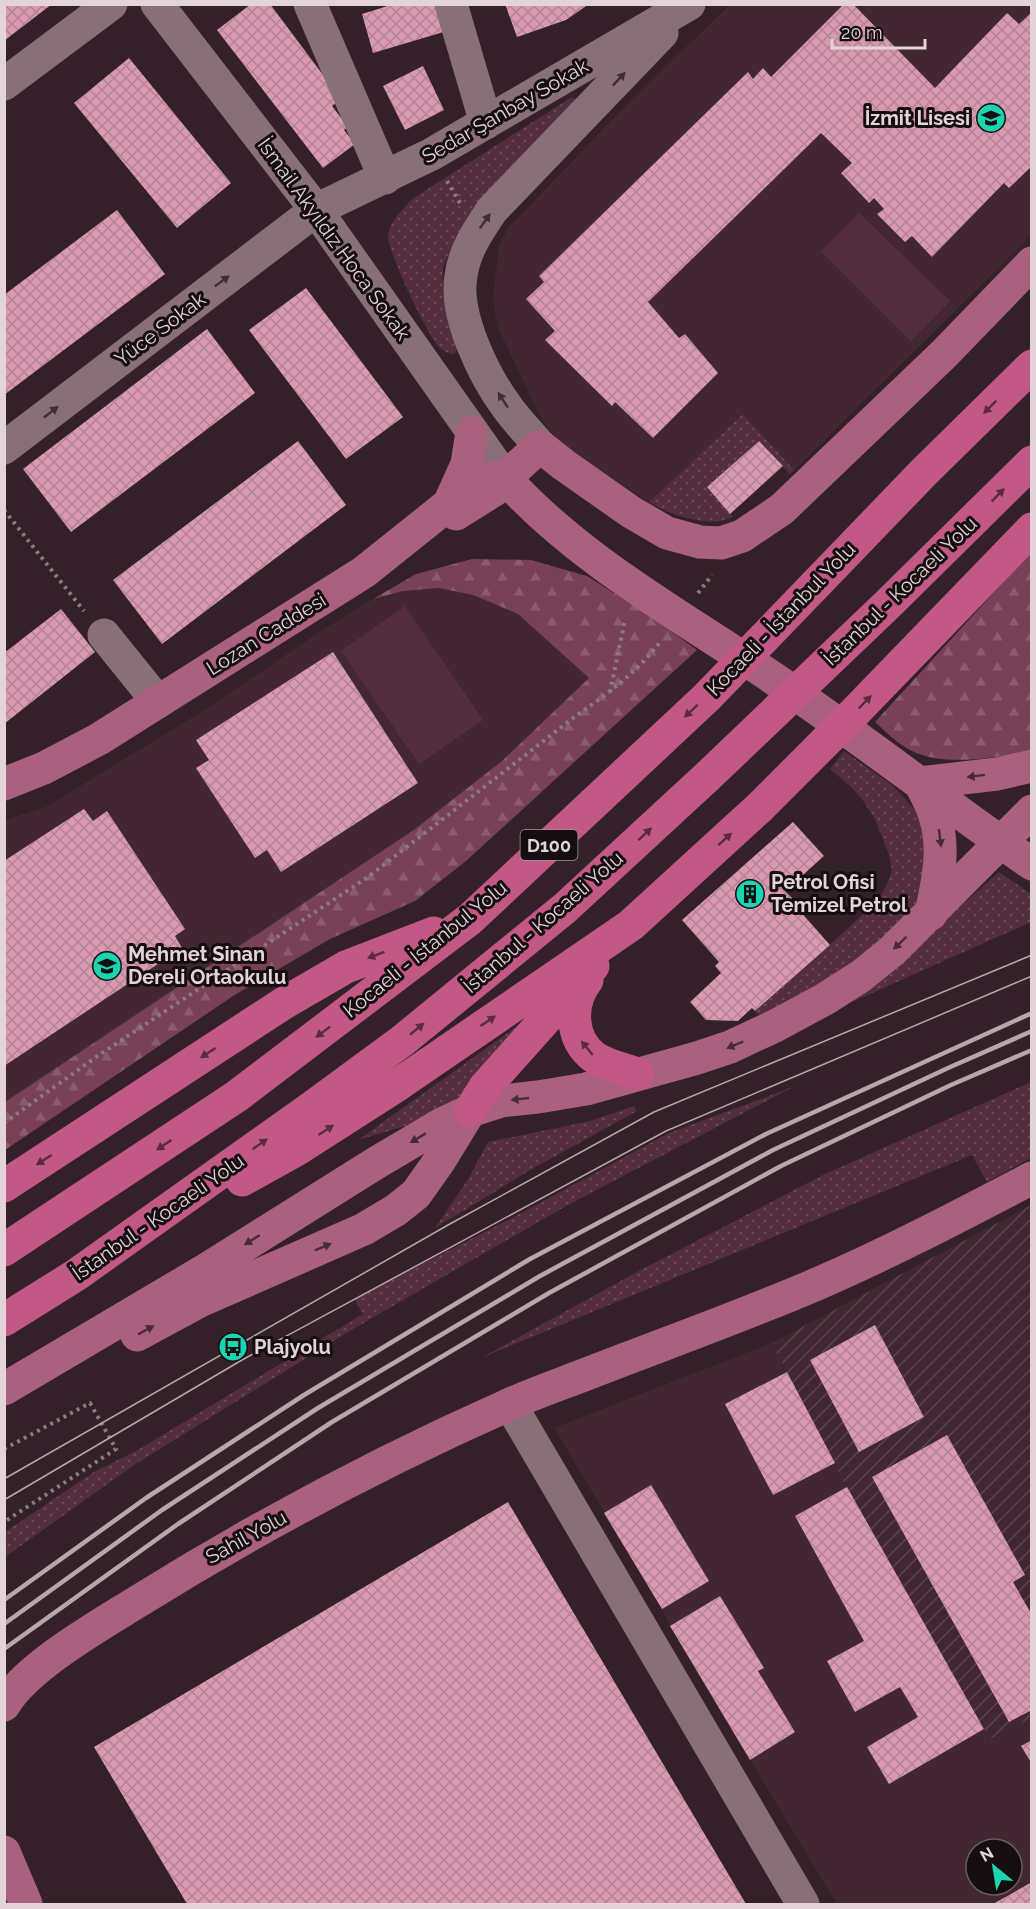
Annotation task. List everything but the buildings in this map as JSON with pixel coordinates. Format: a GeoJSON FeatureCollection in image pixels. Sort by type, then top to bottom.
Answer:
{"type":"FeatureCollection","features":[{"type":"Feature","properties":{"kind":"highway","name":"Kocaeli - İstanbul Yolu"},"geometry":{"type":"LineString","coordinates":[[4,1250],[237,1096],[470,919],[707,697],[924,472],[1032,366]]}},
{"type":"Feature","properties":{"kind":"highway","name":"İstanbul - Kocaeli Yolu"},"geometry":{"type":"LineString","coordinates":[[4,1320],[76,1275],[311,1108],[402,1041],[565,908],[879,613],[1032,462]]}},
{"type":"Feature","properties":{"kind":"highway"},"geometry":{"type":"LineString","coordinates":[[470,1111],[485,1087],[631,925],[767,800],[1032,529]]}},
{"type":"Feature","properties":{"kind":"highway"},"geometry":{"type":"LineString","coordinates":[[4,1186],[284,1003],[335,973],[470,919]]}},
{"type":"Feature","properties":{"kind":"highway"},"geometry":{"type":"LineString","coordinates":[[76,1275],[296,1150],[399,1084],[631,925]]}},
{"type":"Feature","properties":{"kind":"highway"},"geometry":{"type":"LineString","coordinates":[[631,925],[583,986],[576,1000],[574,1018],[576,1031],[583,1046],[593,1056],[605,1063],[638,1074]]}},
{"type":"Feature","properties":{"kind":"main road"},"geometry":{"type":"LineString","coordinates":[[505,478],[540,446],[631,512],[667,533],[700,542],[721,543],[742,536],[783,509],[944,354],[1032,263]]}},
{"type":"Feature","properties":{"kind":"main road","name":"Lozan Caddesi"},"geometry":{"type":"LineString","coordinates":[[4,784],[44,768],[99,739],[364,572],[452,509],[467,464],[472,432]]}},
{"type":"Feature","properties":{"kind":"main road"},"geometry":{"type":"LineString","coordinates":[[452,509],[479,483],[493,477],[505,478],[540,515],[580,546],[632,584],[775,679],[1032,864]]}},
{"type":"Feature","properties":{"kind":"main road"},"geometry":{"type":"LineString","coordinates":[[452,509],[492,507],[509,510],[580,546]]}},
{"type":"Feature","properties":{"kind":"main road"},"geometry":{"type":"LineString","coordinates":[[921,783],[997,774],[1032,766]]}},
{"type":"Feature","properties":{"kind":"main road"},"geometry":{"type":"LineString","coordinates":[[921,783],[934,812],[940,834],[940,865],[931,914]]}},
{"type":"Feature","properties":{"kind":"main road"},"geometry":{"type":"LineString","coordinates":[[4,1389],[207,1269],[442,1124],[470,1111],[501,1101],[586,1089],[697,1058],[730,1047],[825,999],[861,976],[892,951],[1032,811]]}},
{"type":"Feature","properties":{"kind":"main road"},"geometry":{"type":"LineString","coordinates":[[4,1411],[174,1315],[364,1228],[396,1210],[416,1194],[470,1111]]}},
{"type":"Feature","properties":{"kind":"main road","name":"Sahil Yolu"},"geometry":{"type":"LineString","coordinates":[[4,1705],[25,1679],[62,1651],[192,1567],[345,1483],[510,1404],[815,1285],[896,1249],[1032,1178]]}},
{"type":"Feature","properties":{"kind":"main road"},"geometry":{"type":"LineString","coordinates":[[4,1852],[26,1905]]}},
{"type":"Feature","properties":{"kind":"street"},"geometry":{"type":"LineString","coordinates":[[4,84],[111,4]]}},
{"type":"Feature","properties":{"kind":"street","name":"İsmail Akyıldız Hoca Sokak"},"geometry":{"type":"LineString","coordinates":[[157,4],[316,210],[505,478]]}},
{"type":"Feature","properties":{"kind":"street"},"geometry":{"type":"LineString","coordinates":[[310,4],[385,178]]}},
{"type":"Feature","properties":{"kind":"street"},"geometry":{"type":"LineString","coordinates":[[451,4],[486,123]]}},
{"type":"Feature","properties":{"kind":"street"},"geometry":{"type":"LineString","coordinates":[[540,446],[507,408],[493,385],[466,328],[460,296],[460,276],[467,253],[492,210],[687,6]]}},
{"type":"Feature","properties":{"kind":"street","name":"Sedar Şanbay Sokak"},"geometry":{"type":"LineString","coordinates":[[316,210],[432,154],[687,6]]}},
{"type":"Feature","properties":{"kind":"street","name":"Yüce Sokak"},"geometry":{"type":"LineString","coordinates":[[4,448],[316,210]]}},
{"type":"Feature","properties":{"kind":"street"},"geometry":{"type":"LineString","coordinates":[[104,635],[158,702]]}},
{"type":"Feature","properties":{"kind":"street"},"geometry":{"type":"LineString","coordinates":[[510,1404],[803,1905]]}},
{"type":"Feature","properties":{"kind":"path"},"geometry":{"type":"LineString","coordinates":[[432,154],[477,233]]}},
{"type":"Feature","properties":{"kind":"path"},"geometry":{"type":"LineString","coordinates":[[4,510],[104,635]]}},
{"type":"Feature","properties":{"kind":"path"},"geometry":{"type":"LineString","coordinates":[[693,599],[742,536]]}},
{"type":"Feature","properties":{"kind":"path"},"geometry":{"type":"LineString","coordinates":[[610,693],[632,584]]}},
{"type":"Feature","properties":{"kind":"path"},"geometry":{"type":"LineString","coordinates":[[4,1123],[96,1058],[368,877],[577,715],[610,693],[652,654],[666,636]]}},
{"type":"Feature","properties":{"kind":"path"},"geometry":{"type":"LineString","coordinates":[[4,1449],[90,1403],[116,1449],[4,1522]]}},
{"type":"Feature","properties":{"kind":"shaded area"},"geometry":{"type":"Polygon","coordinates":[[[730,5],[1031,5],[1031,236],[794,470],[743,414],[649,502],[566,447],[549,430],[538,412],[500,332],[495,314],[493,297],[499,246],[508,228],[640,91],[730,5]]]}},
{"type":"Feature","properties":{"kind":"shaded area"},"geometry":{"type":"Polygon","coordinates":[[[572,97],[577,100],[478,207],[457,234],[443,267],[443,295],[448,322],[458,348],[454,354],[447,353],[432,338],[401,275],[390,246],[388,237],[390,227],[412,199],[572,97]]]}},
{"type":"Feature","properties":{"kind":"shaded area"},"geometry":{"type":"Polygon","coordinates":[[[859,213],[950,301],[911,341],[821,251],[859,213]]]}},
{"type":"Feature","properties":{"kind":"shaded area"},"geometry":{"type":"Polygon","coordinates":[[[743,414],[794,470],[790,474],[759,441],[707,487],[733,517],[722,521],[702,521],[673,514],[649,502],[743,414]]]}},
{"type":"Feature","properties":{"kind":"shaded area","name":"Mehmet Sinan Dereli Ortaokulu"},"geometry":{"type":"Polygon","coordinates":[[[439,588],[473,595],[518,614],[589,678],[502,761],[415,829],[5,1102],[5,820],[46,807],[211,706],[324,629],[373,599],[403,591],[439,588]]]}},
{"type":"Feature","properties":{"kind":"shaded area"},"geometry":{"type":"Polygon","coordinates":[[[405,606],[483,720],[419,764],[341,651],[405,606]]]}},
{"type":"Feature","properties":{"kind":"shaded area"},"geometry":{"type":"Polygon","coordinates":[[[844,751],[892,785],[921,816],[928,892],[874,949],[763,1020],[755,1011],[876,902],[892,871],[889,855],[875,819],[862,799],[830,769],[844,751]]]}},
{"type":"Feature","properties":{"kind":"shaded area"},"geometry":{"type":"Polygon","coordinates":[[[999,872],[1031,894],[1031,922],[852,1002],[999,872]]]}},
{"type":"Feature","properties":{"kind":"shaded area"},"geometry":{"type":"Polygon","coordinates":[[[537,1012],[467,1100],[412,1124],[358,1140],[537,1012]]]}},
{"type":"Feature","properties":{"kind":"shaded area"},"geometry":{"type":"Polygon","coordinates":[[[1031,1082],[1031,1158],[987,1182],[972,1155],[481,1358],[637,1272],[823,1175],[1031,1082]]]}},
{"type":"Feature","properties":{"kind":"shaded area"},"geometry":{"type":"Polygon","coordinates":[[[793,1087],[566,1206],[348,1332],[134,1465],[5,1557],[5,1532],[94,1472],[136,1451],[363,1314],[354,1299],[512,1218],[669,1133],[793,1087]]]}},
{"type":"Feature","properties":{"kind":"shaded area"},"geometry":{"type":"Polygon","coordinates":[[[634,1106],[637,1111],[532,1169],[435,1228],[467,1181],[488,1142],[590,1121],[634,1106]]]}},
{"type":"Feature","properties":{"kind":"shaded area"},"geometry":{"type":"Polygon","coordinates":[[[1031,1205],[1031,1718],[988,1740],[984,1729],[847,1488],[772,1343],[1031,1205]]]}},
{"type":"Feature","properties":{"kind":"shaded area"},"geometry":{"type":"Polygon","coordinates":[[[772,1343],[847,1488],[984,1729],[988,1740],[1031,1718],[1031,1904],[837,1904],[554,1428],[772,1343]]]}},
{"type":"Feature","properties":{"kind":"green space"},"geometry":{"type":"Polygon","coordinates":[[[1031,552],[1031,750],[1003,756],[955,760],[925,756],[902,745],[875,722],[1031,552]]]}},
{"type":"Feature","properties":{"kind":"green space"},"geometry":{"type":"Polygon","coordinates":[[[472,559],[531,560],[587,576],[653,618],[697,650],[466,861],[415,901],[330,939],[236,994],[5,1150],[5,1102],[415,829],[502,761],[589,678],[518,614],[473,595],[439,588],[403,591],[373,599],[416,574],[472,559]]]}},
{"type":"Feature","properties":{"kind":"tram line"},"geometry":{"type":"LineString","coordinates":[[4,1479],[448,1225],[654,1112],[1032,955]]}},
{"type":"Feature","properties":{"kind":"tram line"},"geometry":{"type":"LineString","coordinates":[[4,1500],[242,1360],[666,1131],[1032,976]]}},
{"type":"Feature","properties":{"kind":"railway"},"geometry":{"type":"LineString","coordinates":[[4,1600],[146,1498],[304,1395],[530,1259],[766,1134],[1032,1013]]}},
{"type":"Feature","properties":{"kind":"railway"},"geometry":{"type":"LineString","coordinates":[[4,1624],[162,1510],[318,1408],[540,1276],[773,1150],[1032,1031]]}},
{"type":"Feature","properties":{"kind":"railway"},"geometry":{"type":"LineString","coordinates":[[4,1649],[178,1524],[332,1422],[549,1293],[781,1166],[951,1085],[1032,1050]]}},
{"type":"Feature","properties":{"kind":"place","name":"İzmit Lisesi"},"geometry":{"type":"Point","coordinates":[991,118]}},
{"type":"Feature","properties":{"kind":"place","name":"Petrol Ofisi Temizel Petrol"},"geometry":{"type":"Point","coordinates":[750,894]}},
{"type":"Feature","properties":{"kind":"place","name":"Mehmet Sinan Dereli Ortaokulu"},"geometry":{"type":"Point","coordinates":[107,966]}},
{"type":"Feature","properties":{"kind":"place","name":"Plajyolu"},"geometry":{"type":"Point","coordinates":[233,1347]}}]}
